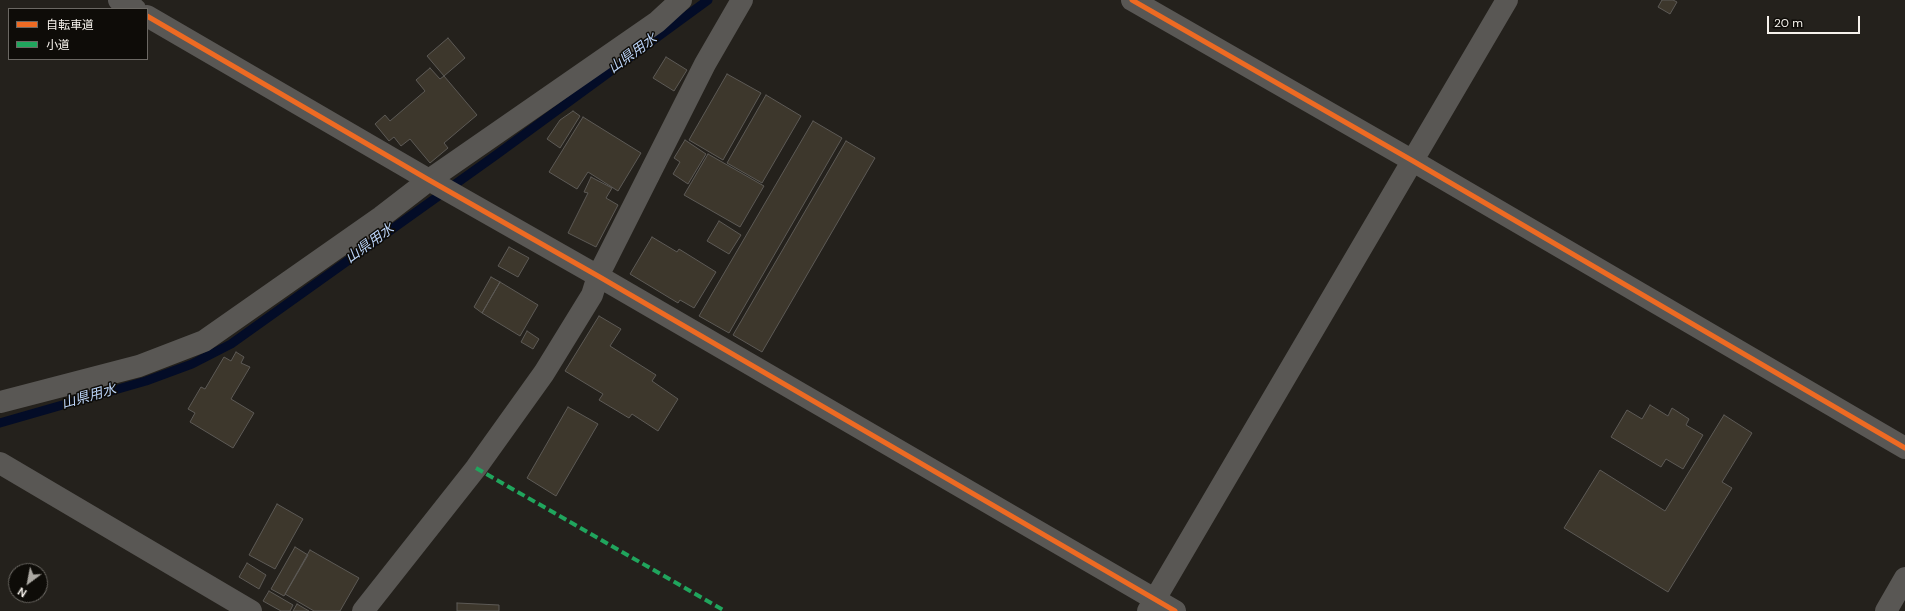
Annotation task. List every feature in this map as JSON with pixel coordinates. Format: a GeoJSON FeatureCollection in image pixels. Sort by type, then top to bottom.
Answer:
{"type":"FeatureCollection","features":[{"type":"Feature","properties":{"kind":"street"},"geometry":{"type":"LineString","coordinates":[[119,0],[133,8]]}},
{"type":"Feature","properties":{"kind":"street"},"geometry":{"type":"LineString","coordinates":[[0,402],[139,366],[204,341],[381,217],[428,180],[657,22],[680,0]]}},
{"type":"Feature","properties":{"kind":"street"},"geometry":{"type":"LineString","coordinates":[[363,611],[476,468],[544,373],[592,295],[598,276],[705,64],[742,0]]}},
{"type":"Feature","properties":{"kind":"street"},"geometry":{"type":"LineString","coordinates":[[1132,0],[1413,161],[1905,448]]}},
{"type":"Feature","properties":{"kind":"street"},"geometry":{"type":"LineString","coordinates":[[1151,605],[1507,0]]}},
{"type":"Feature","properties":{"kind":"street"},"geometry":{"type":"LineString","coordinates":[[148,17],[428,180],[598,276],[1151,605],[1174,611]]}},
{"type":"Feature","properties":{"kind":"street"},"geometry":{"type":"LineString","coordinates":[[0,463],[251,611]]}},
{"type":"Feature","properties":{"kind":"street"},"geometry":{"type":"LineString","coordinates":[[1886,611],[1905,578]]}},
{"type":"Feature","properties":{"kind":"building"},"geometry":{"type":"Polygon","coordinates":[[[1662,0],[1673,0],[1677,2],[1670,14],[1658,7],[1662,0]]]}},
{"type":"Feature","properties":{"kind":"building"},"geometry":{"type":"Polygon","coordinates":[[[448,38],[465,58],[444,76],[427,56],[448,38]]]}},
{"type":"Feature","properties":{"kind":"building"},"geometry":{"type":"Polygon","coordinates":[[[666,57],[687,70],[674,91],[653,78],[666,57]]]}},
{"type":"Feature","properties":{"kind":"building"},"geometry":{"type":"Polygon","coordinates":[[[430,68],[440,79],[444,76],[477,115],[444,143],[448,148],[430,163],[410,139],[401,146],[394,137],[389,141],[375,124],[385,115],[390,121],[425,91],[416,80],[430,68]]]}},
{"type":"Feature","properties":{"kind":"building"},"geometry":{"type":"Polygon","coordinates":[[[727,74],[761,93],[723,160],[689,140],[727,74]]]}},
{"type":"Feature","properties":{"kind":"building"},"geometry":{"type":"Polygon","coordinates":[[[766,95],[801,116],[762,183],[727,163],[766,95]]]}},
{"type":"Feature","properties":{"kind":"building"},"geometry":{"type":"Polygon","coordinates":[[[573,111],[580,116],[560,148],[547,139],[560,120],[573,111]]]}},
{"type":"Feature","properties":{"kind":"building"},"geometry":{"type":"Polygon","coordinates":[[[583,117],[641,153],[618,191],[588,172],[577,189],[549,172],[583,117]]]}},
{"type":"Feature","properties":{"kind":"building"},"geometry":{"type":"Polygon","coordinates":[[[813,121],[842,138],[729,333],[699,316],[813,121]]]}},
{"type":"Feature","properties":{"kind":"building"},"geometry":{"type":"Polygon","coordinates":[[[685,140],[706,154],[688,184],[673,174],[680,162],[674,158],[685,140]]]}},
{"type":"Feature","properties":{"kind":"building"},"geometry":{"type":"Polygon","coordinates":[[[846,141],[875,158],[762,352],[733,335],[846,141]]]}},
{"type":"Feature","properties":{"kind":"building"},"geometry":{"type":"Polygon","coordinates":[[[708,154],[764,186],[740,227],[684,195],[708,154]]]}},
{"type":"Feature","properties":{"kind":"building"},"geometry":{"type":"Polygon","coordinates":[[[591,177],[612,188],[606,198],[618,205],[596,247],[568,233],[588,193],[584,192],[591,177]]]}},
{"type":"Feature","properties":{"kind":"building"},"geometry":{"type":"Polygon","coordinates":[[[719,221],[741,235],[729,254],[707,241],[719,221]]]}},
{"type":"Feature","properties":{"kind":"building"},"geometry":{"type":"Polygon","coordinates":[[[652,237],[677,252],[679,249],[716,272],[694,308],[680,300],[678,303],[630,274],[652,237]]]}},
{"type":"Feature","properties":{"kind":"building"},"geometry":{"type":"Polygon","coordinates":[[[509,247],[529,258],[518,277],[498,266],[509,247]]]}},
{"type":"Feature","properties":{"kind":"building"},"geometry":{"type":"Polygon","coordinates":[[[491,277],[500,282],[482,313],[474,307],[491,277]]]}},
{"type":"Feature","properties":{"kind":"building"},"geometry":{"type":"Polygon","coordinates":[[[500,282],[538,305],[520,336],[482,313],[500,282]]]}},
{"type":"Feature","properties":{"kind":"building"},"geometry":{"type":"Polygon","coordinates":[[[599,316],[621,329],[610,346],[656,375],[652,381],[678,399],[658,431],[632,414],[629,418],[599,400],[603,394],[565,371],[599,316]]]}},
{"type":"Feature","properties":{"kind":"building"},"geometry":{"type":"Polygon","coordinates":[[[527,331],[539,339],[533,349],[521,342],[527,331]]]}},
{"type":"Feature","properties":{"kind":"building"},"geometry":{"type":"Polygon","coordinates":[[[236,352],[244,357],[241,363],[250,367],[231,399],[254,413],[233,448],[190,422],[195,413],[188,409],[201,387],[205,389],[224,357],[231,361],[236,352]]]}},
{"type":"Feature","properties":{"kind":"building"},"geometry":{"type":"Polygon","coordinates":[[[1650,405],[1668,416],[1672,408],[1689,419],[1686,425],[1703,435],[1683,469],[1666,459],[1661,467],[1611,437],[1627,410],[1642,419],[1650,405]]]}},
{"type":"Feature","properties":{"kind":"building"},"geometry":{"type":"Polygon","coordinates":[[[568,407],[598,424],[556,496],[527,478],[568,407]]]}},
{"type":"Feature","properties":{"kind":"building"},"geometry":{"type":"Polygon","coordinates":[[[1724,415],[1752,433],[1722,482],[1732,488],[1668,592],[1564,528],[1600,470],[1665,511],[1724,415]]]}},
{"type":"Feature","properties":{"kind":"building"},"geometry":{"type":"Polygon","coordinates":[[[277,504],[303,519],[275,569],[249,555],[277,504]]]}},
{"type":"Feature","properties":{"kind":"building"},"geometry":{"type":"Polygon","coordinates":[[[295,547],[308,555],[284,596],[271,589],[295,547]]]}},
{"type":"Feature","properties":{"kind":"building"},"geometry":{"type":"Polygon","coordinates":[[[310,550],[359,578],[340,611],[314,611],[285,594],[310,550]]]}},
{"type":"Feature","properties":{"kind":"building"},"geometry":{"type":"Polygon","coordinates":[[[247,563],[266,575],[259,589],[239,577],[247,563]]]}},
{"type":"Feature","properties":{"kind":"building"},"geometry":{"type":"Polygon","coordinates":[[[269,591],[293,605],[290,611],[281,611],[263,601],[269,591]]]}},
{"type":"Feature","properties":{"kind":"building"},"geometry":{"type":"Polygon","coordinates":[[[457,603],[499,605],[499,611],[457,611],[457,603]]]}},
{"type":"Feature","properties":{"kind":"building"},"geometry":{"type":"Polygon","coordinates":[[[297,604],[309,611],[293,611],[297,604]]]}},
{"type":"Feature","properties":{"kind":"waterway","name":"山県用水"},"geometry":{"type":"LineString","coordinates":[[0,423],[146,381],[192,364],[231,344],[496,155],[708,0]]}},
{"type":"Feature","properties":{"kind":"marked path"},"geometry":{"type":"LineString","coordinates":[[476,468],[725,611]]}},
{"type":"Feature","properties":{"kind":"cycle path"},"geometry":{"type":"LineString","coordinates":[[1132,0],[1413,161],[1905,448]]}},
{"type":"Feature","properties":{"kind":"cycle path"},"geometry":{"type":"LineString","coordinates":[[148,17],[1175,611]]}}]}
